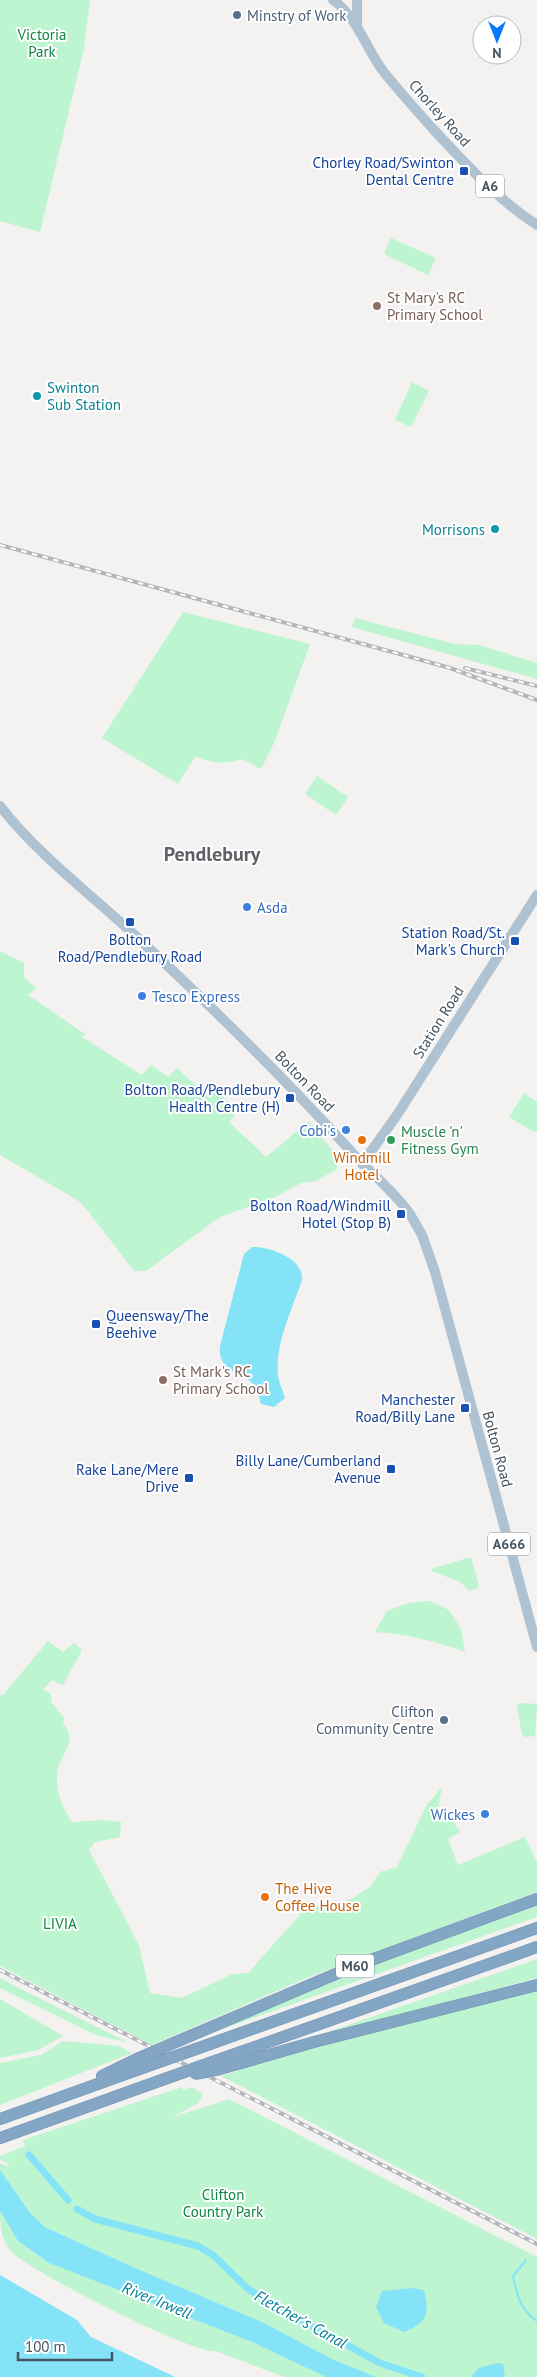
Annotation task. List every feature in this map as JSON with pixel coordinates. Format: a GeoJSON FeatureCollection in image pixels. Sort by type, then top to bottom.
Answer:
{"type":"FeatureCollection","features":[{"type":"Feature","properties":{"kind":"highway","name":"M60"},"geometry":{"type":"LineString","coordinates":[[0,2119],[75,2091],[142,2062],[176,2042],[352,1967],[537,1899]]}},
{"type":"Feature","properties":{"kind":"highway","name":"M60"},"geometry":{"type":"LineString","coordinates":[[142,2062],[196,2049],[537,1928]]}},
{"type":"Feature","properties":{"kind":"highway"},"geometry":{"type":"LineString","coordinates":[[219,2064],[537,1947]]}},
{"type":"Feature","properties":{"kind":"highway"},"geometry":{"type":"LineString","coordinates":[[0,2138],[159,2081],[219,2064],[314,2042],[537,1985]]}},
{"type":"Feature","properties":{"kind":"main road"},"geometry":{"type":"LineString","coordinates":[[357,0],[357,26]]}},
{"type":"Feature","properties":{"kind":"main road","name":"Chorley Road"},"geometry":{"type":"LineString","coordinates":[[339,2],[357,26],[373,57],[385,74],[453,151],[518,212],[537,225]]}},
{"type":"Feature","properties":{"kind":"main road","name":"Bolton Road"},"geometry":{"type":"LineString","coordinates":[[0,806],[48,861],[98,902],[148,948],[280,1075],[409,1212],[422,1235],[433,1264],[537,1647]]}},
{"type":"Feature","properties":{"kind":"main road","name":"Station Road"},"geometry":{"type":"LineString","coordinates":[[362,1164],[398,1115],[537,895]]}},
{"type":"Feature","properties":{"kind":"green space","name":"Victoria Park"},"geometry":{"type":"Polygon","coordinates":[[[0,0],[90,0],[84,48],[40,232],[0,221],[0,0]]]}},
{"type":"Feature","properties":{"kind":"green space"},"geometry":{"type":"Polygon","coordinates":[[[391,238],[436,258],[428,275],[384,254],[391,238]]]}},
{"type":"Feature","properties":{"kind":"green space"},"geometry":{"type":"Polygon","coordinates":[[[412,382],[429,391],[411,427],[395,420],[412,382]]]}},
{"type":"Feature","properties":{"kind":"green space"},"geometry":{"type":"Polygon","coordinates":[[[183,612],[310,644],[274,743],[261,769],[242,759],[218,762],[195,757],[178,784],[102,738],[183,612]]]}},
{"type":"Feature","properties":{"kind":"green space"},"geometry":{"type":"Polygon","coordinates":[[[355,618],[455,644],[479,645],[537,663],[537,679],[352,627],[355,618]]]}},
{"type":"Feature","properties":{"kind":"green space"},"geometry":{"type":"Polygon","coordinates":[[[317,776],[348,797],[336,815],[305,794],[317,776]]]}},
{"type":"Feature","properties":{"kind":"green space"},"geometry":{"type":"Polygon","coordinates":[[[0,951],[24,963],[24,977],[36,988],[28,995],[85,1034],[82,1037],[142,1075],[151,1065],[168,1077],[177,1068],[206,1095],[213,1087],[238,1111],[229,1122],[266,1157],[309,1121],[335,1154],[337,1169],[316,1181],[301,1183],[275,1197],[220,1217],[146,1271],[134,1271],[79,1201],[0,1155],[0,951]]]}},
{"type":"Feature","properties":{"kind":"green space"},"geometry":{"type":"Polygon","coordinates":[[[524,1093],[537,1102],[537,1131],[534,1132],[509,1117],[524,1093]]]}},
{"type":"Feature","properties":{"kind":"green space"},"geometry":{"type":"Polygon","coordinates":[[[471,1557],[479,1587],[470,1591],[460,1582],[431,1569],[471,1557]]]}},
{"type":"Feature","properties":{"kind":"green space"},"geometry":{"type":"Polygon","coordinates":[[[430,1601],[449,1610],[461,1629],[465,1652],[421,1639],[375,1632],[387,1611],[408,1603],[430,1601]]]}},
{"type":"Feature","properties":{"kind":"green space","name":"LIVIA"},"geometry":{"type":"Polygon","coordinates":[[[48,1641],[63,1652],[74,1643],[82,1650],[63,1685],[52,1680],[43,1689],[51,1694],[51,1702],[64,1717],[63,1724],[68,1730],[69,1736],[67,1749],[57,1774],[60,1800],[72,1822],[102,1820],[121,1822],[120,1837],[95,1842],[89,1850],[139,1945],[150,1993],[182,1998],[232,1974],[248,1973],[305,1909],[350,1900],[370,1887],[380,1872],[397,1867],[426,1806],[442,1787],[437,1815],[448,1813],[460,1832],[448,1839],[458,1865],[525,1837],[537,1862],[537,1892],[309,1977],[152,2045],[0,1966],[0,1695],[3,1695],[48,1641]]]}},
{"type":"Feature","properties":{"kind":"green space"},"geometry":{"type":"Polygon","coordinates":[[[520,1703],[537,1704],[535,1736],[525,1737],[522,1735],[517,1706],[520,1703]]]}},
{"type":"Feature","properties":{"kind":"green space"},"geometry":{"type":"Polygon","coordinates":[[[537,1904],[537,1917],[194,2039],[385,1959],[537,1904]]]}},
{"type":"Feature","properties":{"kind":"green space"},"geometry":{"type":"Polygon","coordinates":[[[537,1959],[537,1978],[308,2039],[537,1959]]]}},
{"type":"Feature","properties":{"kind":"green space"},"geometry":{"type":"Polygon","coordinates":[[[0,1978],[127,2042],[98,2036],[0,1988],[0,1978]]]}},
{"type":"Feature","properties":{"kind":"green space"},"geometry":{"type":"Polygon","coordinates":[[[537,1990],[537,2239],[221,2076],[312,2048],[537,1990]]]}},
{"type":"Feature","properties":{"kind":"green space"},"geometry":{"type":"Polygon","coordinates":[[[0,1999],[63,2036],[38,2050],[0,2058],[0,1999]]]}},
{"type":"Feature","properties":{"kind":"green space"},"geometry":{"type":"Polygon","coordinates":[[[63,2041],[119,2046],[132,2053],[0,2105],[0,2063],[41,2055],[63,2041]]]}},
{"type":"Feature","properties":{"kind":"green space","name":"Clifton Country Park"},"geometry":{"type":"Polygon","coordinates":[[[182,2087],[183,2090],[192,2087],[203,2094],[198,2103],[173,2117],[229,2099],[537,2257],[537,2377],[376,2377],[334,2360],[264,2323],[45,2227],[31,2214],[0,2170],[0,2163],[6,2166],[10,2165],[0,2159],[0,2156],[25,2146],[23,2140],[182,2087]]]}},
{"type":"Feature","properties":{"kind":"green space"},"geometry":{"type":"Polygon","coordinates":[[[0,2211],[18,2241],[49,2263],[252,2342],[326,2377],[284,2377],[216,2351],[202,2349],[178,2340],[78,2293],[24,2261],[11,2251],[3,2237],[0,2211]]]}},
{"type":"Feature","properties":{"kind":"water"},"geometry":{"type":"Polygon","coordinates":[[[252,1247],[276,1251],[292,1260],[298,1266],[302,1280],[285,1327],[279,1351],[278,1375],[285,1398],[274,1407],[261,1404],[254,1385],[226,1366],[220,1355],[220,1346],[244,1254],[252,1247]]]}},
{"type":"Feature","properties":{"kind":"water","name":"River Irwell"},"geometry":{"type":"Polygon","coordinates":[[[0,2170],[31,2214],[45,2227],[264,2323],[334,2360],[376,2377],[326,2377],[252,2342],[49,2263],[18,2241],[0,2211],[0,2170]]]}},
{"type":"Feature","properties":{"kind":"water"},"geometry":{"type":"Polygon","coordinates":[[[0,2275],[77,2320],[91,2337],[175,2377],[0,2377],[0,2275]]]}},
{"type":"Feature","properties":{"kind":"water"},"geometry":{"type":"Polygon","coordinates":[[[412,2288],[424,2290],[426,2311],[423,2320],[404,2332],[384,2323],[376,2307],[382,2291],[412,2288]]]}},
{"type":"Feature","properties":{"kind":"water"},"geometry":{"type":"Polygon","coordinates":[[[498,2363],[503,2364],[505,2377],[471,2377],[479,2368],[498,2363]]]}},
{"type":"Feature","properties":{"kind":"waterway"},"geometry":{"type":"LineString","coordinates":[[29,2155],[68,2200]]}},
{"type":"Feature","properties":{"kind":"waterway","name":"Fletcher's Canal"},"geometry":{"type":"LineString","coordinates":[[77,2209],[95,2219],[198,2246],[213,2255],[248,2289],[274,2305],[380,2363],[422,2377]]}},
{"type":"Feature","properties":{"kind":"waterway"},"geometry":{"type":"LineString","coordinates":[[526,2260],[513,2276],[523,2307],[537,2321]]}},
{"type":"Feature","properties":{"kind":"railway"},"geometry":{"type":"LineString","coordinates":[[0,545],[450,668],[537,700]]}},
{"type":"Feature","properties":{"kind":"railway"},"geometry":{"type":"LineString","coordinates":[[465,668],[537,686]]}},
{"type":"Feature","properties":{"kind":"railway"},"geometry":{"type":"LineString","coordinates":[[0,1970],[537,2244]]}},
{"type":"Feature","properties":{"kind":"place","name":"Minstry of Work"},"geometry":{"type":"Point","coordinates":[237,15]}},
{"type":"Feature","properties":{"kind":"place","name":"Chorley Road/Swinton Dental Centre"},"geometry":{"type":"Point","coordinates":[464,171]}},
{"type":"Feature","properties":{"kind":"place","name":"St Mary's RC Primary School"},"geometry":{"type":"Point","coordinates":[377,306]}},
{"type":"Feature","properties":{"kind":"place","name":"Swinton Sub Station"},"geometry":{"type":"Point","coordinates":[37,396]}},
{"type":"Feature","properties":{"kind":"place","name":"Morrisons"},"geometry":{"type":"Point","coordinates":[495,529]}},
{"type":"Feature","properties":{"kind":"place","name":"Asda"},"geometry":{"type":"Point","coordinates":[247,907]}},
{"type":"Feature","properties":{"kind":"place","name":"Bolton Road/Pendlebury Road"},"geometry":{"type":"Point","coordinates":[130,922]}},
{"type":"Feature","properties":{"kind":"place","name":"Station Road/St. Mark's Church"},"geometry":{"type":"Point","coordinates":[515,941]}},
{"type":"Feature","properties":{"kind":"place","name":"Tesco Express"},"geometry":{"type":"Point","coordinates":[142,996]}},
{"type":"Feature","properties":{"kind":"place","name":"Bolton Road/Pendlebury Health Centre (H)"},"geometry":{"type":"Point","coordinates":[290,1098]}},
{"type":"Feature","properties":{"kind":"place","name":"Cobi's"},"geometry":{"type":"Point","coordinates":[346,1130]}},
{"type":"Feature","properties":{"kind":"place","name":"Windmill Hotel"},"geometry":{"type":"Point","coordinates":[362,1140]}},
{"type":"Feature","properties":{"kind":"place","name":"Muscle 'n' Fitness Gym"},"geometry":{"type":"Point","coordinates":[391,1140]}},
{"type":"Feature","properties":{"kind":"place","name":"Bolton Road/Windmill Hotel (Stop B)"},"geometry":{"type":"Point","coordinates":[401,1214]}},
{"type":"Feature","properties":{"kind":"place","name":"Queensway/The Beehive"},"geometry":{"type":"Point","coordinates":[96,1324]}},
{"type":"Feature","properties":{"kind":"place","name":"St Mark's RC Primary School"},"geometry":{"type":"Point","coordinates":[163,1380]}},
{"type":"Feature","properties":{"kind":"place","name":"Manchester Road/Billy Lane"},"geometry":{"type":"Point","coordinates":[465,1408]}},
{"type":"Feature","properties":{"kind":"place","name":"Billy Lane/Cumberland Avenue"},"geometry":{"type":"Point","coordinates":[391,1469]}},
{"type":"Feature","properties":{"kind":"place","name":"Rake Lane/Mere Drive"},"geometry":{"type":"Point","coordinates":[189,1478]}},
{"type":"Feature","properties":{"kind":"place","name":"Clifton Community Centre"},"geometry":{"type":"Point","coordinates":[444,1720]}},
{"type":"Feature","properties":{"kind":"place","name":"Wickes"},"geometry":{"type":"Point","coordinates":[485,1814]}},
{"type":"Feature","properties":{"kind":"place","name":"The Hive Coffee House"},"geometry":{"type":"Point","coordinates":[265,1897]}},
{"type":"Feature","properties":{"kind":"district","name":"Pendlebury"},"geometry":{"type":"Point","coordinates":[212,854]}}]}
